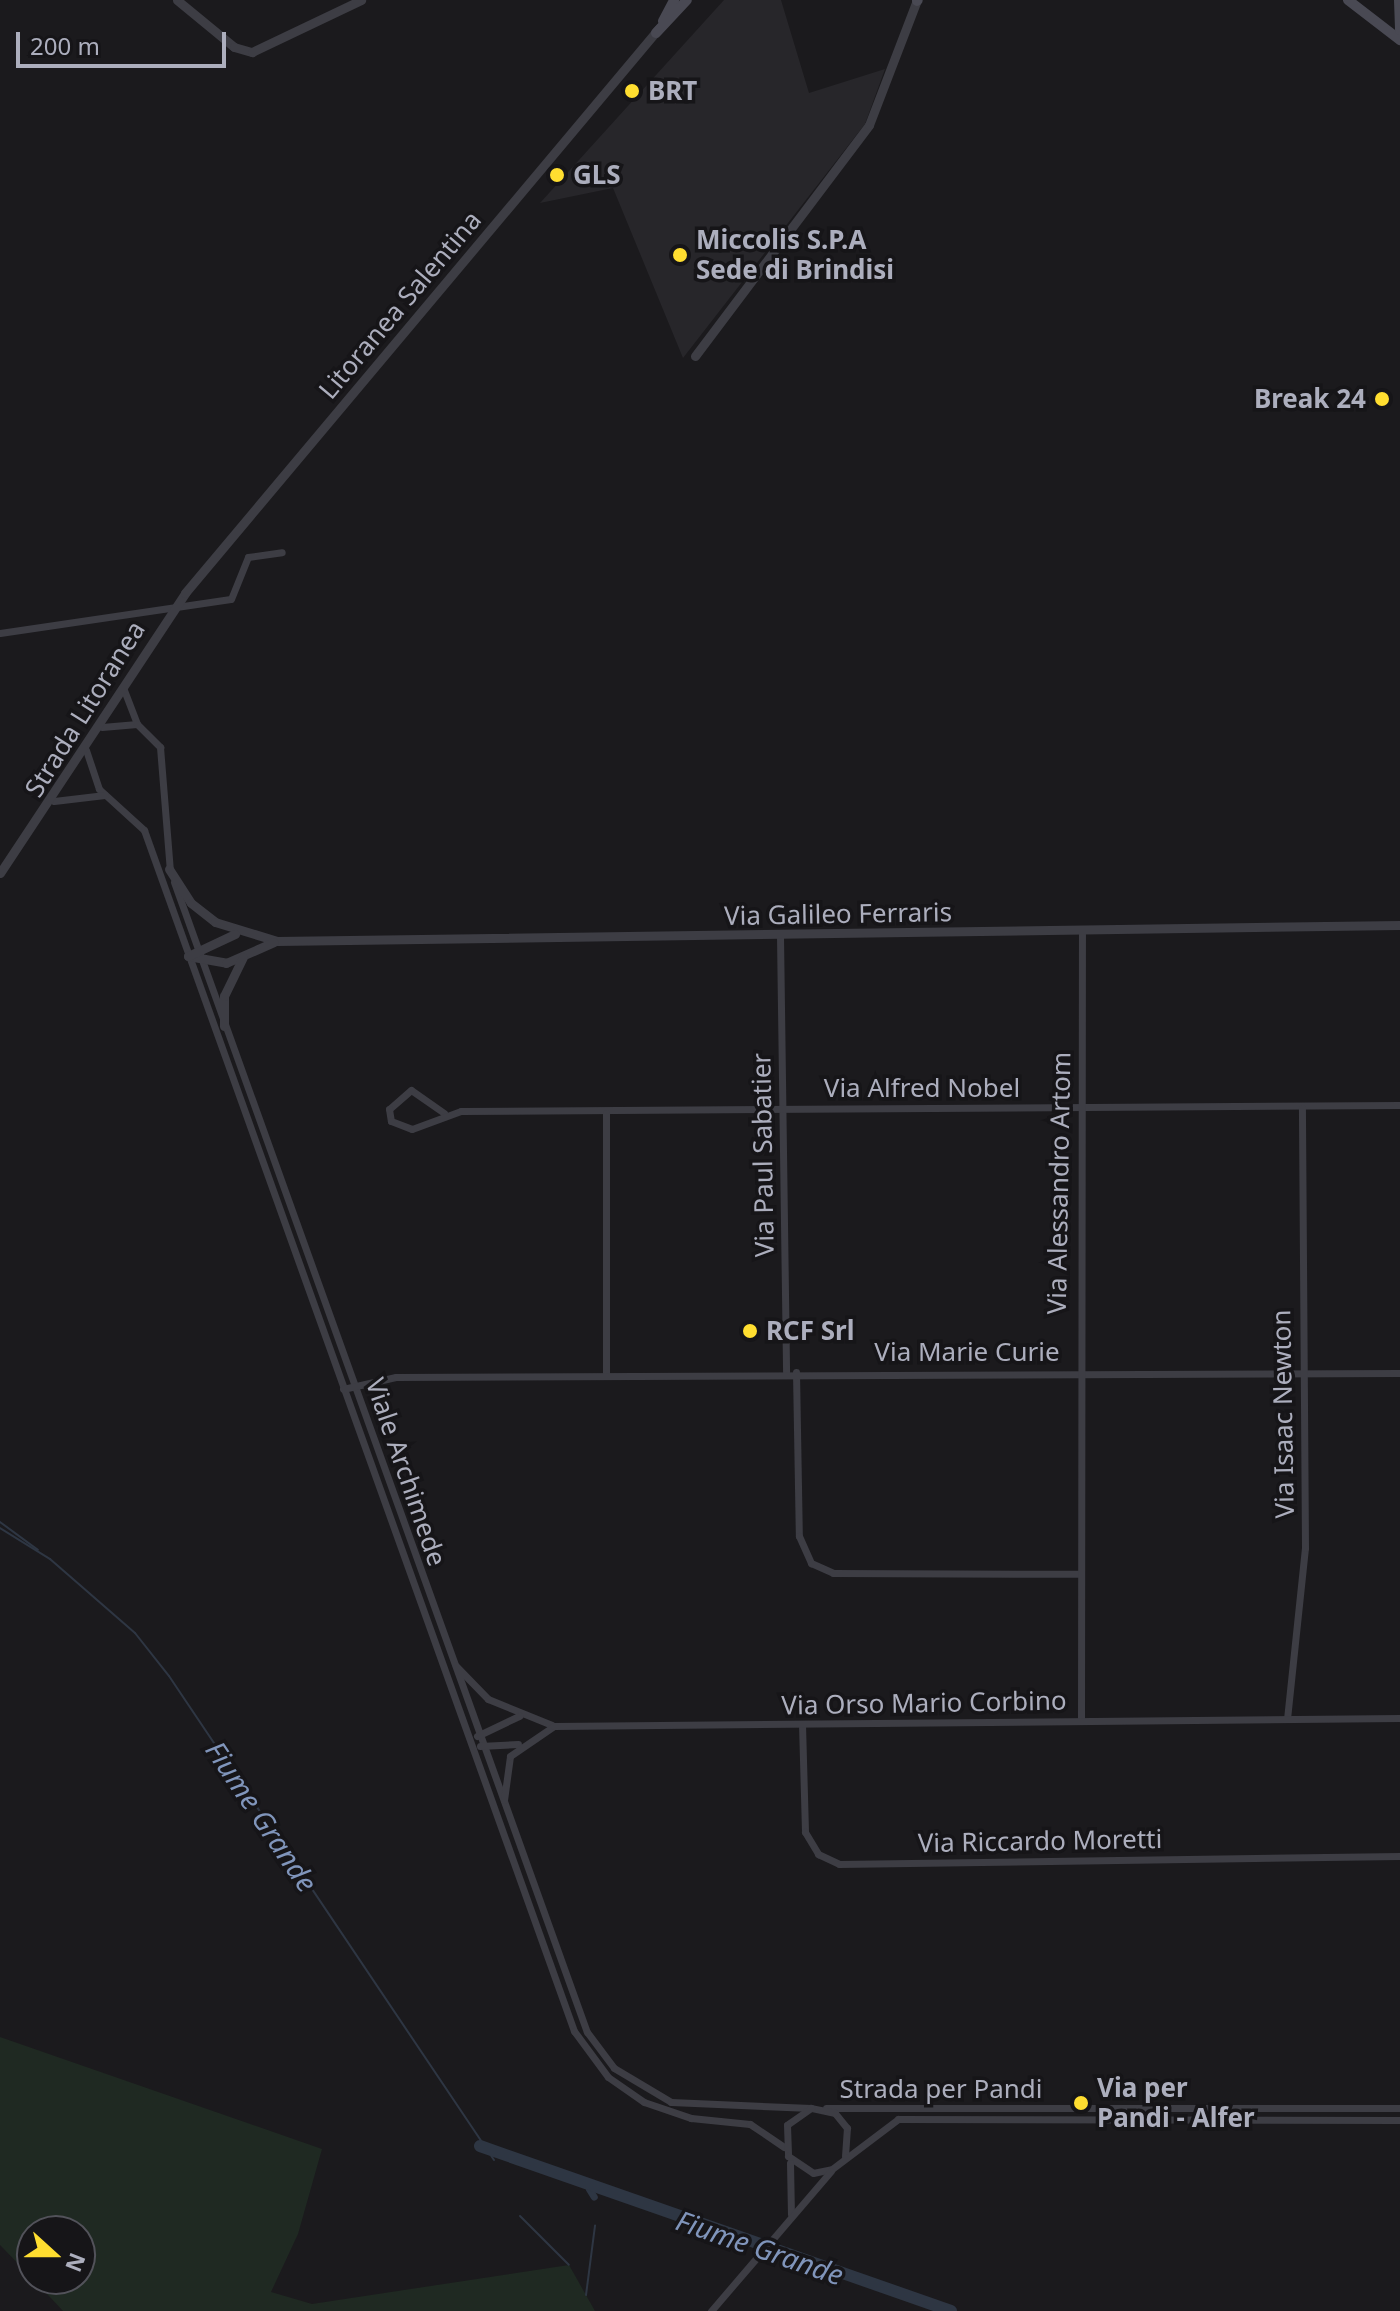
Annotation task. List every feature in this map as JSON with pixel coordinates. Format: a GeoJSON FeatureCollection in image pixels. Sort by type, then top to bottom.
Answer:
{"type":"FeatureCollection","features":[{"type":"Feature","properties":{"kind":"main road"},"geometry":{"type":"LineString","coordinates":[[656,33],[674,0]]}},
{"type":"Feature","properties":{"kind":"main road"},"geometry":{"type":"LineString","coordinates":[[656,33],[685,0]]}},
{"type":"Feature","properties":{"kind":"main road"},"geometry":{"type":"LineString","coordinates":[[1348,0],[1400,40]]}},
{"type":"Feature","properties":{"kind":"main road"},"geometry":{"type":"LineString","coordinates":[[1399,0],[1400,30]]}},
{"type":"Feature","properties":{"kind":"street"},"geometry":{"type":"LineString","coordinates":[[177,0],[234,47],[252,52],[361,0]]}},
{"type":"Feature","properties":{"kind":"street"},"geometry":{"type":"LineString","coordinates":[[695,356],[869,125],[918,0]]}},
{"type":"Feature","properties":{"kind":"street","name":"Litoranea Salentina"},"geometry":{"type":"LineString","coordinates":[[177,605],[656,33]]}},
{"type":"Feature","properties":{"kind":"street"},"geometry":{"type":"LineString","coordinates":[[0,633],[231,599],[248,557],[282,552]]}},
{"type":"Feature","properties":{"kind":"street","name":"Strada Litoranea"},"geometry":{"type":"LineString","coordinates":[[0,873],[54,801],[177,605]]}},
{"type":"Feature","properties":{"kind":"street","name":"Viale Archimede"},"geometry":{"type":"LineString","coordinates":[[124,690],[137,724],[155,738],[163,761],[161,823],[169,869],[569,1988],[604,2058],[636,2085],[684,2105],[815,2108]]}},
{"type":"Feature","properties":{"kind":"street"},"geometry":{"type":"LineString","coordinates":[[102,727],[137,724]]}},
{"type":"Feature","properties":{"kind":"street","name":"Viale Archimede"},"geometry":{"type":"LineString","coordinates":[[86,750],[88,774],[105,795],[144,830],[558,1991],[591,2057],[644,2102],[691,2118],[750,2124],[784,2147]]}},
{"type":"Feature","properties":{"kind":"street"},"geometry":{"type":"LineString","coordinates":[[54,801],[105,795]]}},
{"type":"Feature","properties":{"kind":"street","name":"Via Galileo Ferraris"},"geometry":{"type":"LineString","coordinates":[[169,869],[191,903],[235,934],[277,941],[1082,933],[1400,925]]}},
{"type":"Feature","properties":{"kind":"street","name":"Via Alessandro Artom"},"geometry":{"type":"LineString","coordinates":[[1081,1721],[1077,1372],[1082,933]]}},
{"type":"Feature","properties":{"kind":"street"},"geometry":{"type":"LineString","coordinates":[[200,955],[235,934]]}},
{"type":"Feature","properties":{"kind":"street","name":"Via Paul Sabatier"},"geometry":{"type":"LineString","coordinates":[[780,936],[786,1372]]}},
{"type":"Feature","properties":{"kind":"street","name":"Via Galileo Ferraris"},"geometry":{"type":"LineString","coordinates":[[188,956],[243,957],[277,941]]}},
{"type":"Feature","properties":{"kind":"street"},"geometry":{"type":"LineString","coordinates":[[224,1026],[224,996],[243,957]]}},
{"type":"Feature","properties":{"kind":"street","name":"Via Alfred Nobel"},"geometry":{"type":"LineString","coordinates":[[444,1113],[411,1090],[389,1109],[400,1129],[424,1126],[444,1113],[1400,1105]]}},
{"type":"Feature","properties":{"kind":"street","name":"Via Isaac Newton"},"geometry":{"type":"LineString","coordinates":[[1287,1719],[1305,1548],[1302,1108]]}},
{"type":"Feature","properties":{"kind":"street"},"geometry":{"type":"LineString","coordinates":[[606,1113],[606,1376]]}},
{"type":"Feature","properties":{"kind":"street","name":"Via Marie Curie"},"geometry":{"type":"LineString","coordinates":[[343,1389],[396,1377],[786,1372],[1400,1373]]}},
{"type":"Feature","properties":{"kind":"street"},"geometry":{"type":"LineString","coordinates":[[796,1372],[799,1536],[811,1563],[833,1573],[1080,1574]]}},
{"type":"Feature","properties":{"kind":"street"},"geometry":{"type":"LineString","coordinates":[[449,1654],[473,1688],[521,1716],[554,1726]]}},
{"type":"Feature","properties":{"kind":"street"},"geometry":{"type":"LineString","coordinates":[[470,1745],[478,1735],[521,1716]]}},
{"type":"Feature","properties":{"kind":"street","name":"Via Orso Mario Corbino"},"geometry":{"type":"LineString","coordinates":[[520,1743],[554,1726],[1400,1718]]}},
{"type":"Feature","properties":{"kind":"street","name":"Via Riccardo Moretti"},"geometry":{"type":"LineString","coordinates":[[802,1724],[805,1832],[818,1854],[839,1864],[1400,1856]]}},
{"type":"Feature","properties":{"kind":"street"},"geometry":{"type":"LineString","coordinates":[[470,1745],[520,1743]]}},
{"type":"Feature","properties":{"kind":"street"},"geometry":{"type":"LineString","coordinates":[[504,1806],[507,1769],[520,1743]]}},
{"type":"Feature","properties":{"kind":"street","name":"Strada per Pandi"},"geometry":{"type":"LineString","coordinates":[[815,2108],[847,2128],[845,2156]]}},
{"type":"Feature","properties":{"kind":"street","name":"Strada per Pandi"},"geometry":{"type":"LineString","coordinates":[[784,2147],[787,2125],[815,2108],[1400,2108]]}},
{"type":"Feature","properties":{"kind":"street","name":"Strada per Pandi"},"geometry":{"type":"LineString","coordinates":[[711,2311],[832,2169],[845,2156],[898,2119],[1400,2120]]}},
{"type":"Feature","properties":{"kind":"street"},"geometry":{"type":"LineString","coordinates":[[784,2147],[796,2195],[788,2219]]}},
{"type":"Feature","properties":{"kind":"street"},"geometry":{"type":"LineString","coordinates":[[788,2156],[803,2170],[832,2169]]}},
{"type":"Feature","properties":{"kind":"shaded area"},"geometry":{"type":"Polygon","coordinates":[[[724,0],[781,0],[809,93],[885,69],[865,124],[683,358],[613,188],[540,203],[724,0]]]}},
{"type":"Feature","properties":{"kind":"shaded area"},"geometry":{"type":"Polygon","coordinates":[[[0,2037],[322,2149],[298,2234],[271,2292],[312,2304],[569,2265],[595,2311],[63,2311],[48,2295],[96,2295],[96,2215],[16,2215],[16,2262],[0,2245],[0,2037]]]}},
{"type":"Feature","properties":{"kind":"waterway","name":"Fiume Grande"},"geometry":{"type":"LineString","coordinates":[[0,1522],[38,1550]]}},
{"type":"Feature","properties":{"kind":"waterway","name":"Fiume Grande"},"geometry":{"type":"LineString","coordinates":[[0,1528],[50,1559],[135,1633],[169,1676],[494,2160]]}},
{"type":"Feature","properties":{"kind":"waterway","name":"Fiume Grande"},"geometry":{"type":"LineString","coordinates":[[480,2146],[951,2311]]}},
{"type":"Feature","properties":{"kind":"waterway"},"geometry":{"type":"LineString","coordinates":[[589,2189],[594,2197]]}},
{"type":"Feature","properties":{"kind":"waterway","name":"Fiume Grande"},"geometry":{"type":"LineString","coordinates":[[520,2216],[569,2265]]}},
{"type":"Feature","properties":{"kind":"waterway"},"geometry":{"type":"LineString","coordinates":[[586,2295],[595,2226]]}},
{"type":"Feature","properties":{"kind":"place","name":"BRT"},"geometry":{"type":"Point","coordinates":[632,91]}},
{"type":"Feature","properties":{"kind":"place","name":"GLS"},"geometry":{"type":"Point","coordinates":[557,175]}},
{"type":"Feature","properties":{"kind":"place","name":"Miccolis S.P.A Sede di Brindisi"},"geometry":{"type":"Point","coordinates":[680,255]}},
{"type":"Feature","properties":{"kind":"place","name":"Break 24"},"geometry":{"type":"Point","coordinates":[1382,399]}},
{"type":"Feature","properties":{"kind":"place","name":"RCF Srl"},"geometry":{"type":"Point","coordinates":[750,1331]}},
{"type":"Feature","properties":{"kind":"place","name":"Via per Pandi - Alfer"},"geometry":{"type":"Point","coordinates":[1081,2103]}}]}
